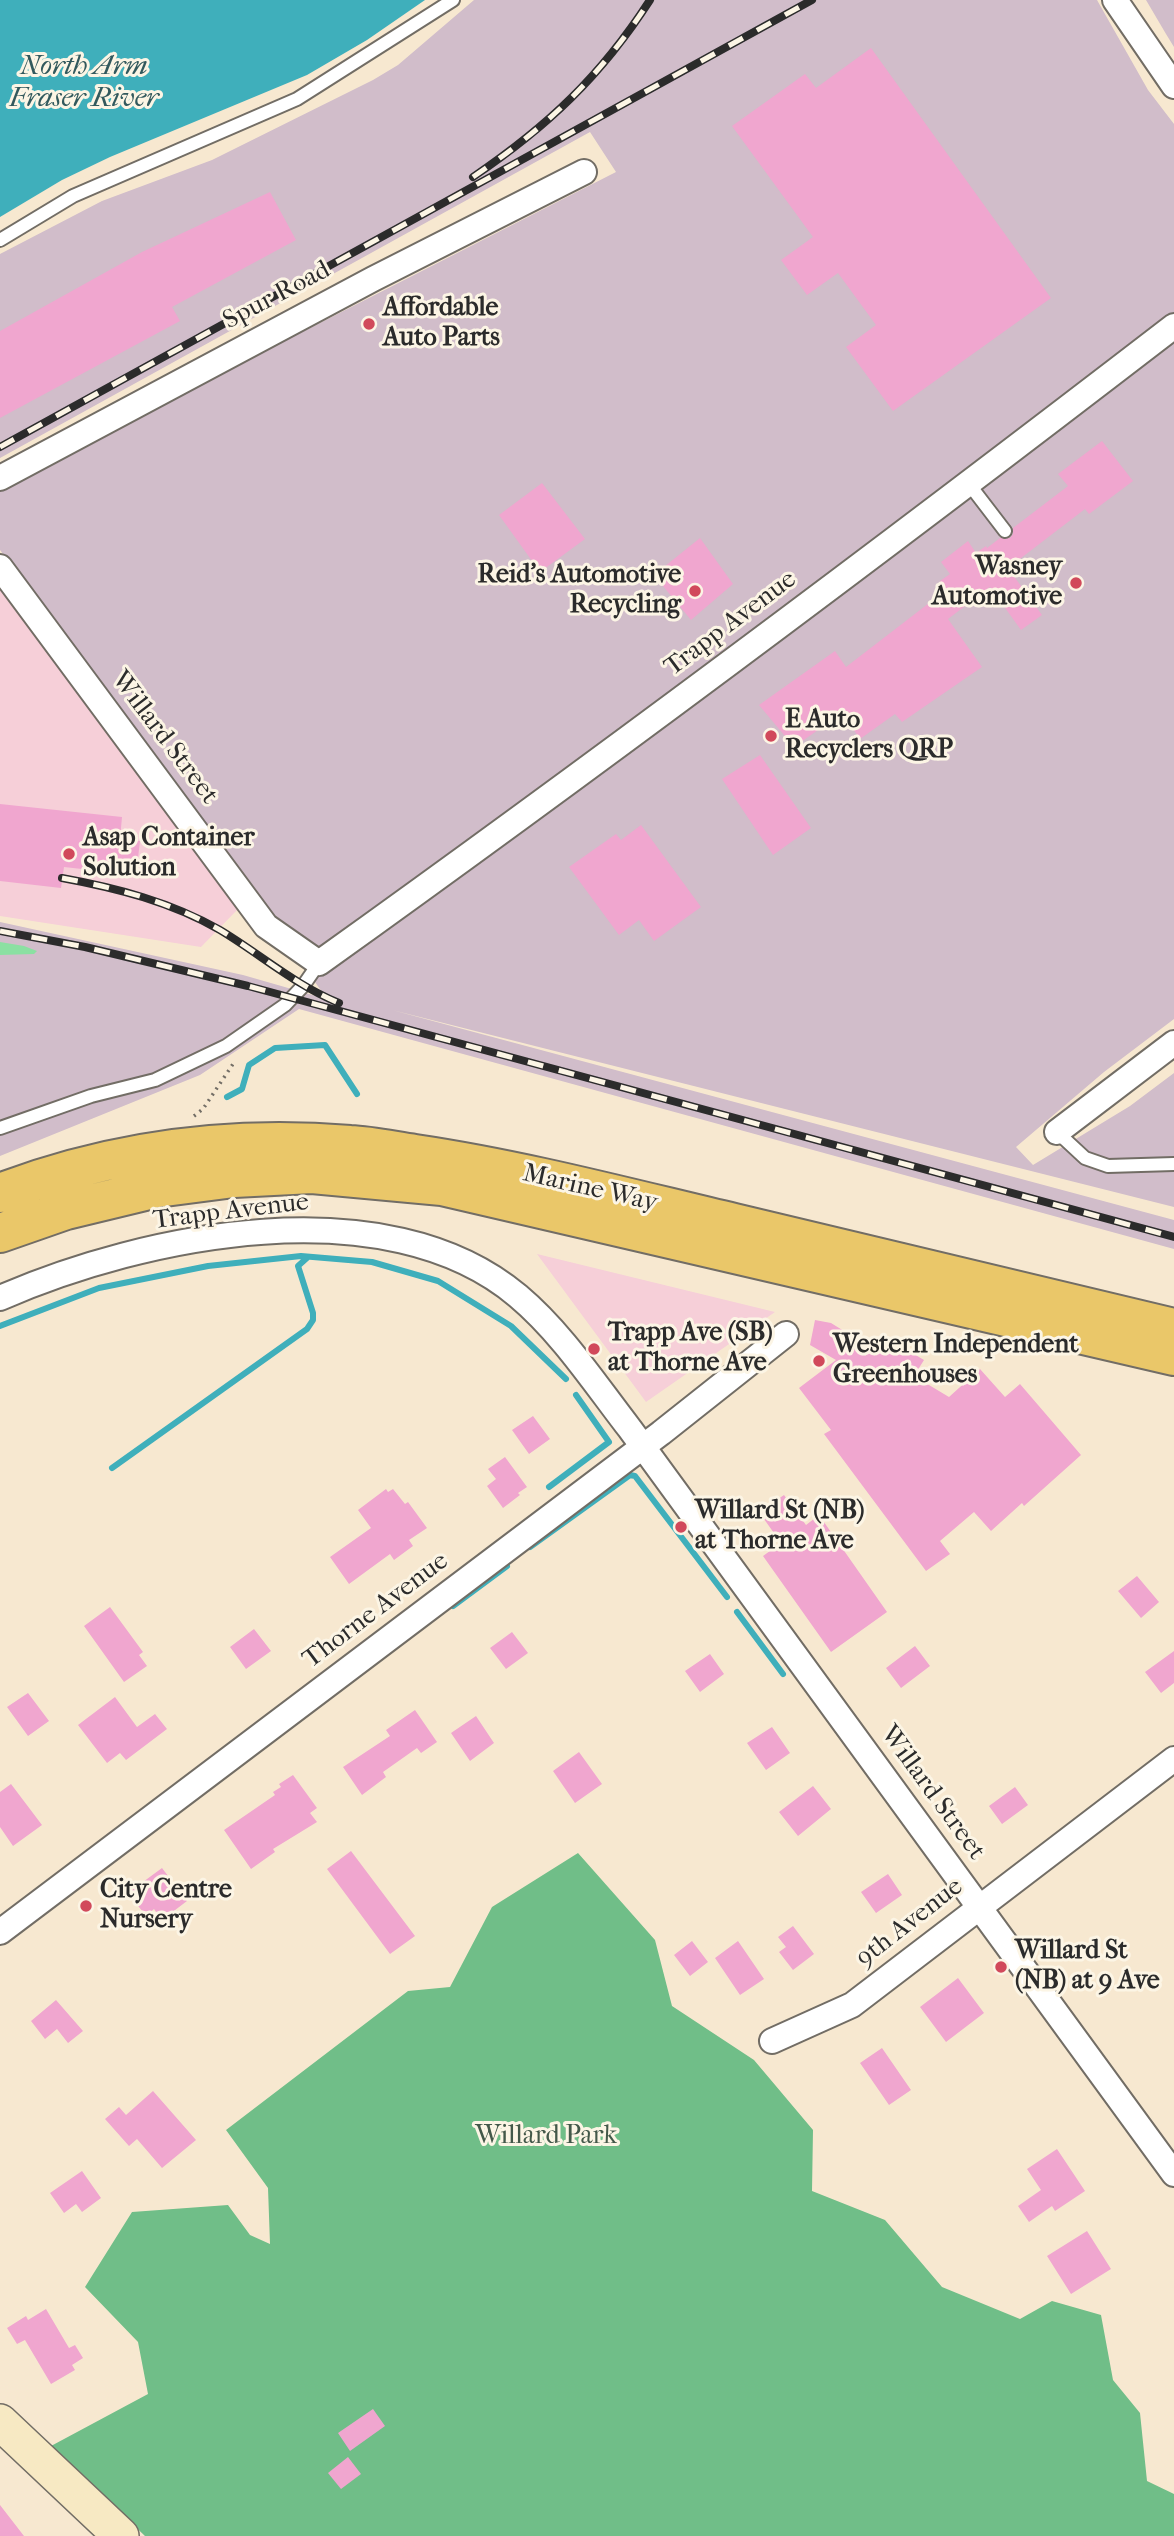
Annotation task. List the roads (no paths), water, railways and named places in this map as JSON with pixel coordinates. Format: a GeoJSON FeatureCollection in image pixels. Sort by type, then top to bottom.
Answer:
{"type":"FeatureCollection","features":[{"type":"Feature","properties":{"kind":"main road","name":"Marine Way"},"geometry":{"type":"LineString","coordinates":[[0,1193],[50,1174],[108,1160],[205,1144],[276,1142],[351,1145],[523,1172],[1174,1328]]}},
{"type":"Feature","properties":{"kind":"main road","name":"Marine Way"},"geometry":{"type":"LineString","coordinates":[[0,1233],[66,1210],[157,1188],[234,1178],[312,1174],[442,1186],[1174,1356]]}},
{"type":"Feature","properties":{"kind":"street"},"geometry":{"type":"LineString","coordinates":[[1115,0],[1174,86]]}},
{"type":"Feature","properties":{"kind":"street","name":"Spur Road"},"geometry":{"type":"LineString","coordinates":[[0,478],[373,279],[584,172]]}},
{"type":"Feature","properties":{"kind":"street","name":"Trapp Avenue"},"geometry":{"type":"LineString","coordinates":[[319,963],[529,813],[969,484],[1174,326]]}},
{"type":"Feature","properties":{"kind":"street","name":"Willard Street"},"geometry":{"type":"LineString","coordinates":[[0,567],[267,926],[319,963]]}},
{"type":"Feature","properties":{"kind":"street"},"geometry":{"type":"LineString","coordinates":[[1057,1132],[1174,1044]]}},
{"type":"Feature","properties":{"kind":"street","name":"Trapp Avenue"},"geometry":{"type":"LineString","coordinates":[[0,1298],[90,1266],[210,1239],[287,1230],[327,1230],[370,1234],[408,1242],[446,1254],[517,1295],[564,1343],[642,1447]]}},
{"type":"Feature","properties":{"kind":"street","name":"Thorne Avenue"},"geometry":{"type":"LineString","coordinates":[[0,1932],[642,1447],[786,1334]]}},
{"type":"Feature","properties":{"kind":"street","name":"Willard Street"},"geometry":{"type":"LineString","coordinates":[[642,1447],[1174,2174]]}},
{"type":"Feature","properties":{"kind":"street","name":"9th Avenue"},"geometry":{"type":"LineString","coordinates":[[772,2041],[852,2005],[1174,1759]]}},
{"type":"Feature","properties":{"kind":"street"},"geometry":{"type":"LineString","coordinates":[[0,2422],[121,2536]]}},
{"type":"Feature","properties":{"kind":"lane"},"geometry":{"type":"LineString","coordinates":[[0,240],[73,196],[298,99],[453,0]]}},
{"type":"Feature","properties":{"kind":"lane"},"geometry":{"type":"LineString","coordinates":[[969,484],[1005,531]]}},
{"type":"Feature","properties":{"kind":"lane"},"geometry":{"type":"LineString","coordinates":[[0,1128],[91,1096],[155,1080],[226,1046],[285,1005],[319,963]]}},
{"type":"Feature","properties":{"kind":"lane"},"geometry":{"type":"LineString","coordinates":[[1057,1132],[1085,1158],[1108,1166],[1174,1164]]}},
{"type":"Feature","properties":{"kind":"water","name":"North Arm Fraser River"},"geometry":{"type":"Polygon","coordinates":[[[0,0],[428,0],[343,61],[76,177],[0,222],[0,0]]]}},
{"type":"Feature","properties":{"kind":"waterway"},"geometry":{"type":"LineString","coordinates":[[227,1097],[242,1089],[249,1065],[275,1048],[325,1045],[357,1094]]}},
{"type":"Feature","properties":{"kind":"waterway"},"geometry":{"type":"LineString","coordinates":[[0,1326],[99,1288],[208,1266],[301,1256],[372,1262],[438,1281],[511,1326],[566,1379]]}},
{"type":"Feature","properties":{"kind":"waterway"},"geometry":{"type":"LineString","coordinates":[[112,1468],[307,1329],[313,1320],[313,1313],[298,1266],[308,1257]]}},
{"type":"Feature","properties":{"kind":"waterway"},"geometry":{"type":"LineString","coordinates":[[549,1487],[609,1442],[576,1395]]}},
{"type":"Feature","properties":{"kind":"waterway"},"geometry":{"type":"LineString","coordinates":[[530,1547],[630,1475],[635,1476],[727,1597]]}},
{"type":"Feature","properties":{"kind":"waterway"},"geometry":{"type":"LineString","coordinates":[[453,1606],[507,1566]]}},
{"type":"Feature","properties":{"kind":"waterway"},"geometry":{"type":"LineString","coordinates":[[737,1612],[783,1674]]}},
{"type":"Feature","properties":{"kind":"railway"},"geometry":{"type":"LineString","coordinates":[[473,177],[525,139],[571,98],[612,53],[650,0]]}},
{"type":"Feature","properties":{"kind":"railway"},"geometry":{"type":"LineString","coordinates":[[0,447],[812,0]]}},
{"type":"Feature","properties":{"kind":"railway"},"geometry":{"type":"LineString","coordinates":[[62,878],[123,891],[182,911],[220,930],[293,978],[339,1003]]}},
{"type":"Feature","properties":{"kind":"railway"},"geometry":{"type":"LineString","coordinates":[[0,931],[85,947],[248,986],[1174,1237]]}},
{"type":"Feature","properties":{"kind":"place","name":"Affordable Auto Parts"},"geometry":{"type":"Point","coordinates":[369,324]}},
{"type":"Feature","properties":{"kind":"place","name":"Wasney Automotive"},"geometry":{"type":"Point","coordinates":[1076,583]}},
{"type":"Feature","properties":{"kind":"place","name":"Reid's Automotive Recycling"},"geometry":{"type":"Point","coordinates":[695,591]}},
{"type":"Feature","properties":{"kind":"place","name":"E Auto Recyclers QRP"},"geometry":{"type":"Point","coordinates":[771,736]}},
{"type":"Feature","properties":{"kind":"place","name":"Asap Container Solution"},"geometry":{"type":"Point","coordinates":[69,854]}},
{"type":"Feature","properties":{"kind":"place","name":"Trapp Ave (SB) at Thorne Ave"},"geometry":{"type":"Point","coordinates":[594,1349]}},
{"type":"Feature","properties":{"kind":"place","name":"Western Independent Greenhouses"},"geometry":{"type":"Point","coordinates":[819,1361]}},
{"type":"Feature","properties":{"kind":"place","name":"Willard St (NB) at Thorne Ave"},"geometry":{"type":"Point","coordinates":[681,1527]}},
{"type":"Feature","properties":{"kind":"place","name":"City Centre Nursery"},"geometry":{"type":"Point","coordinates":[86,1906]}},
{"type":"Feature","properties":{"kind":"place","name":"Willard St (NB) at 9 Ave"},"geometry":{"type":"Point","coordinates":[1001,1967]}},
{"type":"Feature","properties":{"kind":"park label","name":"Willard Park"},"geometry":{"type":"Point","coordinates":[546,2137]}}]}
